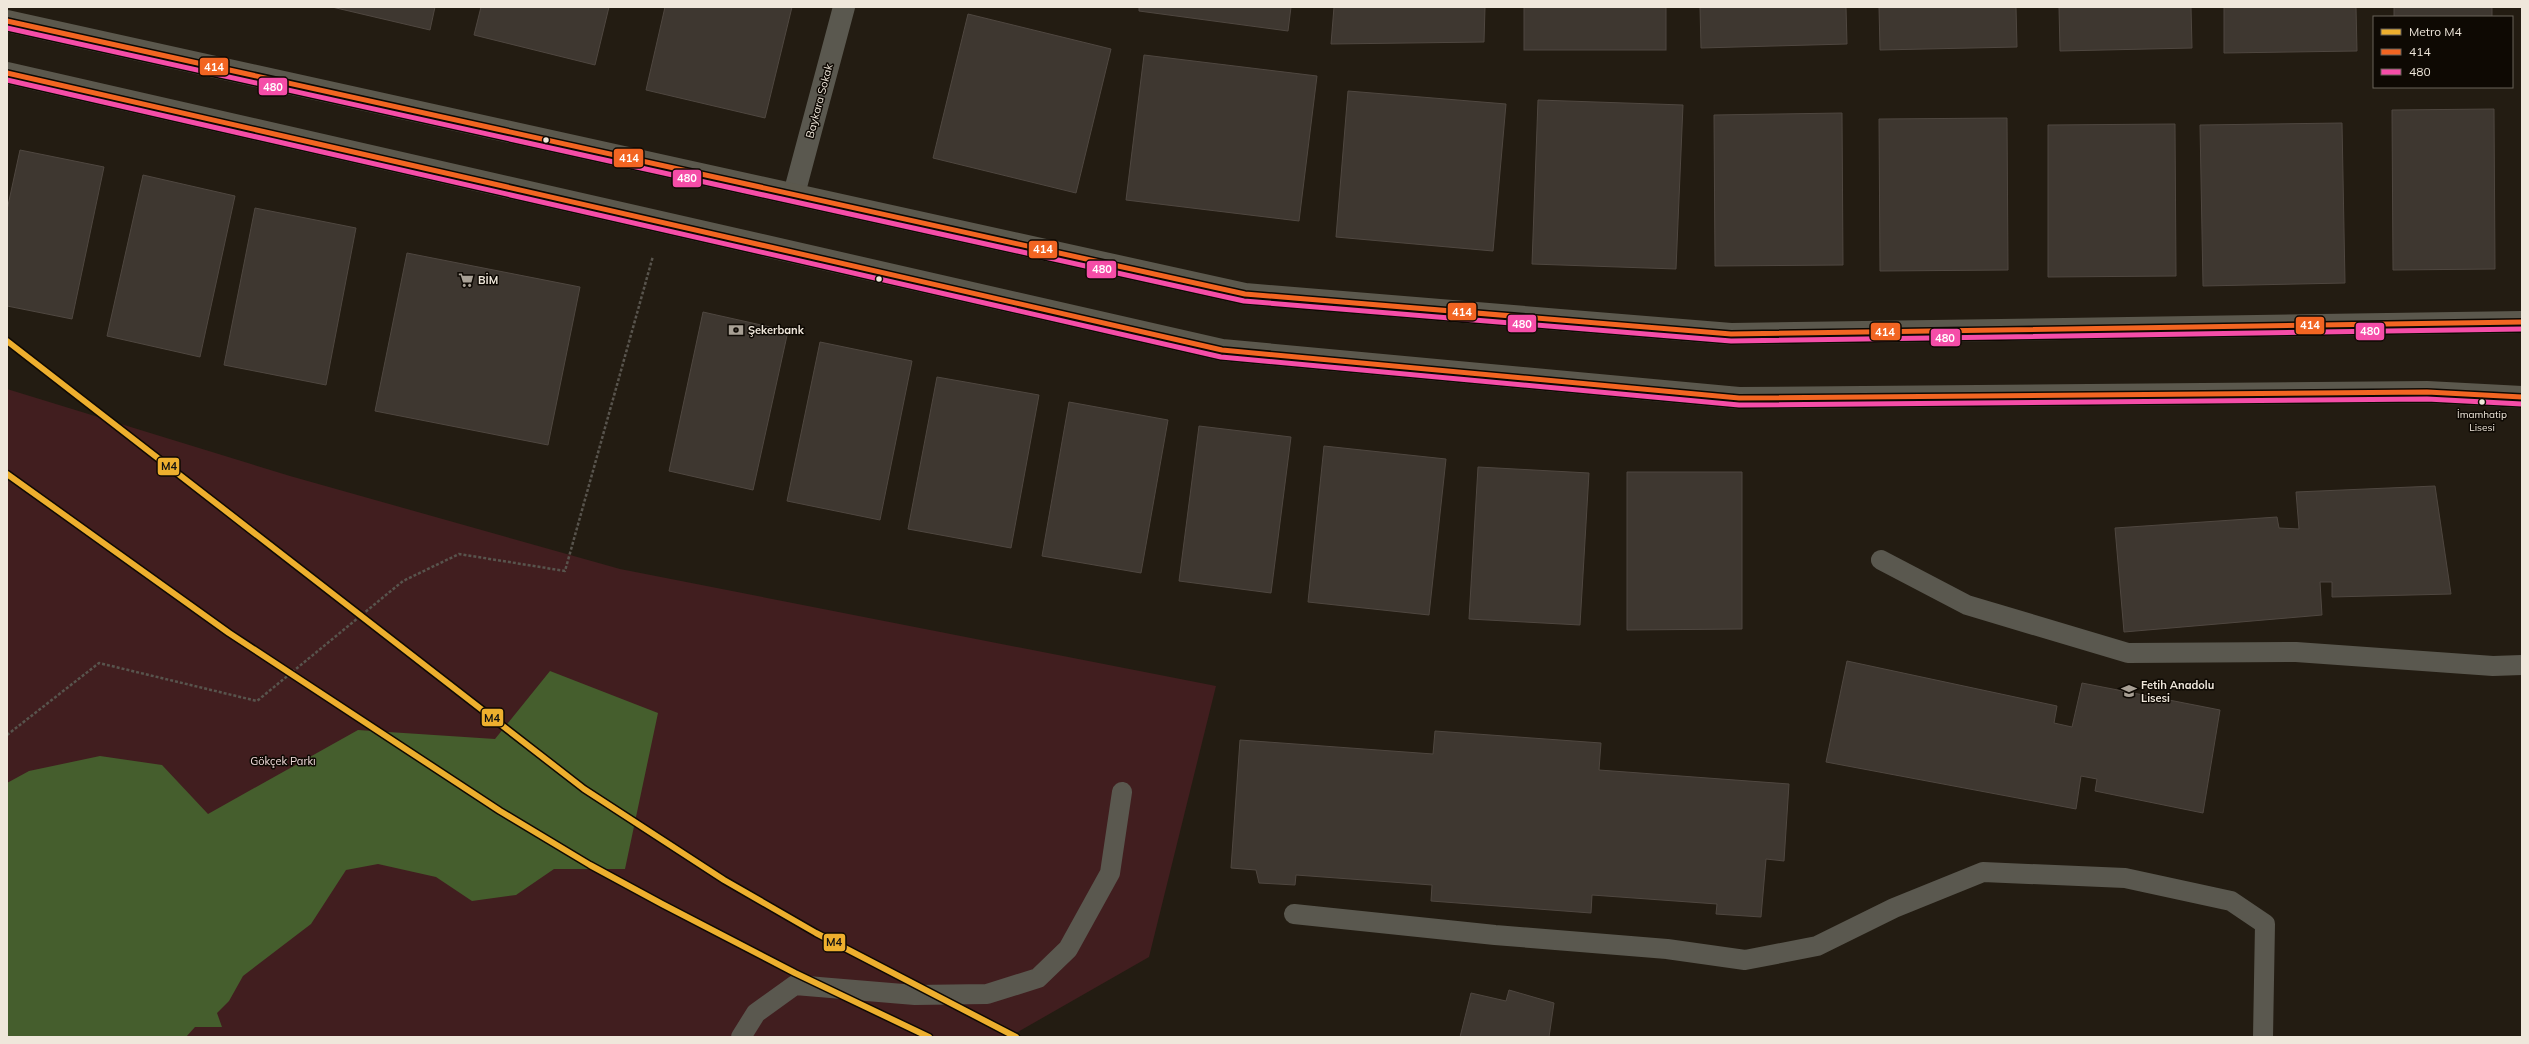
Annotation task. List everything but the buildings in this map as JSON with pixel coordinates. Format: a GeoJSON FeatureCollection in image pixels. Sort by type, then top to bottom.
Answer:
{"type":"FeatureCollection","features":[{"type":"Feature","properties":{"kind":"main road"},"geometry":{"type":"LineString","coordinates":[[7,21],[1245,294],[1732,334],[2522,322]]}},
{"type":"Feature","properties":{"kind":"main road"},"geometry":{"type":"LineString","coordinates":[[7,73],[1222,350],[1739,398],[2427,392],[2522,397]]}},
{"type":"Feature","properties":{"kind":"street","name":"Baykara Sokak"},"geometry":{"type":"LineString","coordinates":[[794,194],[844,7]]}},
{"type":"Feature","properties":{"kind":"lane"},"geometry":{"type":"LineString","coordinates":[[1881,560],[1967,606],[2128,653],[2296,652],[2493,666],[2522,665]]}},
{"type":"Feature","properties":{"kind":"lane"},"geometry":{"type":"LineString","coordinates":[[741,1037],[756,1012],[795,985],[915,995],[987,994],[1038,978],[1068,949],[1110,873],[1122,792]]}},
{"type":"Feature","properties":{"kind":"lane"},"geometry":{"type":"LineString","coordinates":[[1294,914],[1495,935],[1667,949],[1745,960],[1817,946],[1894,908],[1982,872],[2125,878],[2231,901],[2265,924],[2263,1037]]}},
{"type":"Feature","properties":{"kind":"path"},"geometry":{"type":"LineString","coordinates":[[7,735],[99,663],[257,701],[404,580],[459,554],[566,571],[662,223]]}},
{"type":"Feature","properties":{"kind":"green space","name":"Gökçek Parkı"},"geometry":{"type":"Polygon","coordinates":[[[7,389],[290,476],[620,569],[1216,686],[1149,957],[1009,1037],[7,1037],[7,389]]]}},
{"type":"Feature","properties":{"kind":"shaded area"},"geometry":{"type":"Polygon","coordinates":[[[550,671],[658,713],[625,869],[554,869],[516,895],[472,901],[436,877],[378,864],[346,870],[311,924],[243,976],[229,1001],[217,1013],[222,1027],[195,1027],[186,1037],[7,1037],[7,783],[29,771],[100,756],[162,765],[208,814],[358,730],[495,739],[550,671]]]}},
{"type":"Feature","properties":{"kind":"metro line","name":"M4"},"geometry":{"type":"LineString","coordinates":[[7,341],[584,789],[724,880],[816,933],[1016,1037]]}},
{"type":"Feature","properties":{"kind":"metro line","name":"M4"},"geometry":{"type":"LineString","coordinates":[[7,474],[229,633],[500,811],[590,865],[662,904],[795,973],[929,1037]]}},
{"type":"Feature","properties":{"kind":"transit line","name":"414"},"geometry":{"type":"LineString","coordinates":[[7,21],[1245,294],[1731,334],[2522,322]]}},
{"type":"Feature","properties":{"kind":"transit line","name":"480"},"geometry":{"type":"LineString","coordinates":[[7,28],[1244,301],[1731,341],[2522,329]]}},
{"type":"Feature","properties":{"kind":"transit line","name":"414"},"geometry":{"type":"LineString","coordinates":[[7,73],[1222,350],[1739,398],[2427,392],[2522,397]]}},
{"type":"Feature","properties":{"kind":"transit line","name":"480"},"geometry":{"type":"LineString","coordinates":[[7,80],[1221,357],[1739,405],[2427,399],[2522,404]]}},
{"type":"Feature","properties":{"kind":"place","name":"BİM"},"geometry":{"type":"Point","coordinates":[466,280]}},
{"type":"Feature","properties":{"kind":"place","name":"Şekerbank"},"geometry":{"type":"Point","coordinates":[736,330]}},
{"type":"Feature","properties":{"kind":"place","name":"İmamhatip Lisesi"},"geometry":{"type":"Point","coordinates":[2482,402]}},
{"type":"Feature","properties":{"kind":"place","name":"Fetih Anadolu Lisesi"},"geometry":{"type":"Point","coordinates":[2129,691]}}]}
